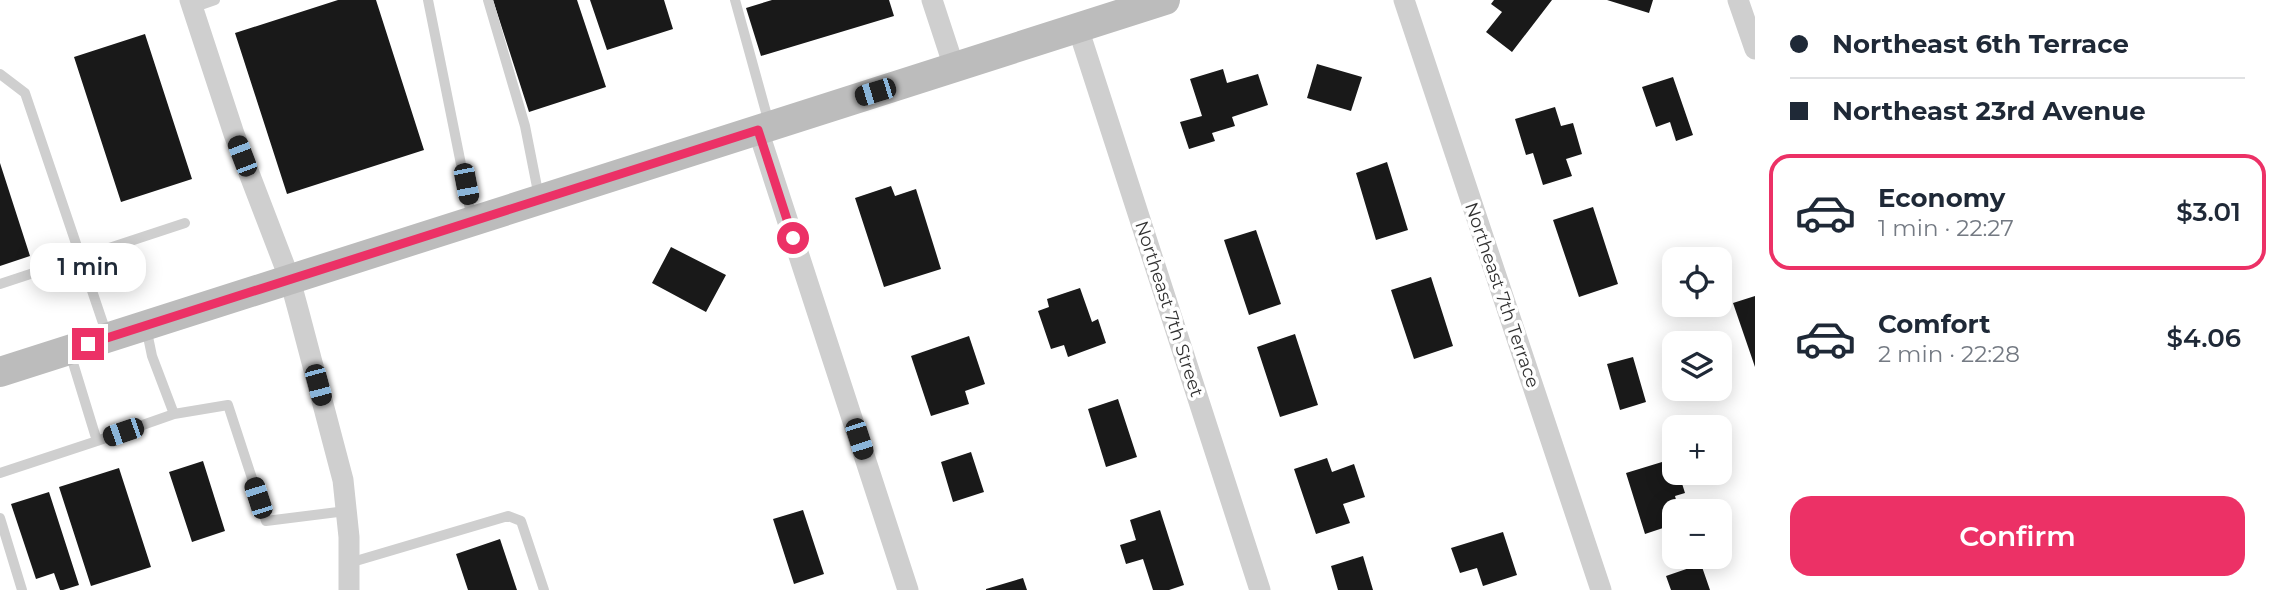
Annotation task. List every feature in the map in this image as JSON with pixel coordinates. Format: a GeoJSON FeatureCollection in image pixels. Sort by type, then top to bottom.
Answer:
{"type":"FeatureCollection","features":[{"type":"Feature","properties":{"kind":"main road"},"geometry":{"type":"LineString","coordinates":[[0,372],[1165,0]]}},
{"type":"Feature","properties":{"kind":"street"},"geometry":{"type":"LineString","coordinates":[[932,0],[954,67]]}},
{"type":"Feature","properties":{"kind":"street","name":"Northeast 7th Terrace"},"geometry":{"type":"LineString","coordinates":[[1404,0],[1601,590]]}},
{"type":"Feature","properties":{"kind":"street"},"geometry":{"type":"LineString","coordinates":[[1738,0],[1755,49]]}},
{"type":"Feature","properties":{"kind":"street"},"geometry":{"type":"LineString","coordinates":[[191,4],[234,134],[289,280],[343,480],[349,590]]}},
{"type":"Feature","properties":{"kind":"street","name":"Northeast 7th Street"},"geometry":{"type":"LineString","coordinates":[[1078,28],[1260,590]]}},
{"type":"Feature","properties":{"kind":"street"},"geometry":{"type":"LineString","coordinates":[[764,128],[908,590]]}},
{"type":"Feature","properties":{"kind":"lane"},"geometry":{"type":"LineString","coordinates":[[191,4],[215,0]]}},
{"type":"Feature","properties":{"kind":"lane"},"geometry":{"type":"LineString","coordinates":[[428,0],[472,222]]}},
{"type":"Feature","properties":{"kind":"lane"},"geometry":{"type":"LineString","coordinates":[[488,0],[525,126],[540,200]]}},
{"type":"Feature","properties":{"kind":"lane"},"geometry":{"type":"LineString","coordinates":[[735,0],[764,128]]}},
{"type":"Feature","properties":{"kind":"lane"},"geometry":{"type":"LineString","coordinates":[[0,74],[25,93],[108,338]]}},
{"type":"Feature","properties":{"kind":"lane"},"geometry":{"type":"LineString","coordinates":[[0,284],[185,223]]}},
{"type":"Feature","properties":{"kind":"lane"},"geometry":{"type":"LineString","coordinates":[[146,325],[152,356],[174,414]]}},
{"type":"Feature","properties":{"kind":"lane"},"geometry":{"type":"LineString","coordinates":[[69,350],[97,441]]}},
{"type":"Feature","properties":{"kind":"lane"},"geometry":{"type":"LineString","coordinates":[[0,473],[174,414],[228,405],[266,521],[346,511]]}},
{"type":"Feature","properties":{"kind":"lane"},"geometry":{"type":"LineString","coordinates":[[349,563],[508,516],[521,522],[544,590]]}},
{"type":"Feature","properties":{"kind":"lane"},"geometry":{"type":"LineString","coordinates":[[0,518],[22,590]]}},
{"type":"Feature","properties":{"kind":"building"},"geometry":{"type":"Polygon","coordinates":[[[338,0],[376,0],[424,150],[287,194],[235,33],[338,0]]]}},
{"type":"Feature","properties":{"kind":"building"},"geometry":{"type":"Polygon","coordinates":[[[493,0],[577,0],[606,87],[529,112],[493,0]]]}},
{"type":"Feature","properties":{"kind":"building"},"geometry":{"type":"Polygon","coordinates":[[[590,0],[664,0],[673,29],[607,50],[590,0]]]}},
{"type":"Feature","properties":{"kind":"building"},"geometry":{"type":"Polygon","coordinates":[[[772,0],[889,0],[894,16],[761,56],[746,8],[772,0]]]}},
{"type":"Feature","properties":{"kind":"building"},"geometry":{"type":"Polygon","coordinates":[[[1494,0],[1552,0],[1512,52],[1486,32],[1502,12],[1491,4],[1494,0]]]}},
{"type":"Feature","properties":{"kind":"building"},"geometry":{"type":"Polygon","coordinates":[[[1607,0],[1653,0],[1649,13],[1607,0]]]}},
{"type":"Feature","properties":{"kind":"building"},"geometry":{"type":"Polygon","coordinates":[[[145,34],[192,179],[121,202],[74,57],[145,34]]]}},
{"type":"Feature","properties":{"kind":"building"},"geometry":{"type":"Polygon","coordinates":[[[1317,64],[1362,77],[1351,111],[1307,98],[1317,64]]]}},
{"type":"Feature","properties":{"kind":"building"},"geometry":{"type":"Polygon","coordinates":[[[1223,69],[1227,83],[1258,74],[1268,105],[1232,117],[1235,126],[1212,133],[1215,141],[1189,149],[1180,122],[1202,116],[1190,79],[1223,69]]]}},
{"type":"Feature","properties":{"kind":"building"},"geometry":{"type":"Polygon","coordinates":[[[1673,77],[1693,135],[1676,141],[1670,122],[1656,127],[1642,87],[1673,77]]]}},
{"type":"Feature","properties":{"kind":"building"},"geometry":{"type":"Polygon","coordinates":[[[1555,107],[1561,126],[1573,123],[1582,154],[1566,159],[1572,176],[1543,185],[1533,153],[1526,155],[1515,119],[1555,107]]]}},
{"type":"Feature","properties":{"kind":"building"},"geometry":{"type":"Polygon","coordinates":[[[1387,162],[1408,230],[1376,240],[1356,173],[1387,162]]]}},
{"type":"Feature","properties":{"kind":"building"},"geometry":{"type":"Polygon","coordinates":[[[0,163],[30,256],[0,266],[0,163]]]}},
{"type":"Feature","properties":{"kind":"building"},"geometry":{"type":"Polygon","coordinates":[[[891,186],[895,196],[916,189],[941,269],[884,287],[855,198],[891,186]]]}},
{"type":"Feature","properties":{"kind":"building"},"geometry":{"type":"Polygon","coordinates":[[[1593,207],[1618,284],[1579,297],[1553,220],[1593,207]]]}},
{"type":"Feature","properties":{"kind":"building"},"geometry":{"type":"Polygon","coordinates":[[[1256,230],[1281,304],[1249,315],[1224,240],[1256,230]]]}},
{"type":"Feature","properties":{"kind":"building"},"geometry":{"type":"Polygon","coordinates":[[[671,247],[726,275],[706,312],[652,283],[671,247]]]}},
{"type":"Feature","properties":{"kind":"building"},"geometry":{"type":"Polygon","coordinates":[[[1431,277],[1453,346],[1414,359],[1391,290],[1431,277]]]}},
{"type":"Feature","properties":{"kind":"building"},"geometry":{"type":"Polygon","coordinates":[[[1080,288],[1092,322],[1098,319],[1106,343],[1068,357],[1064,345],[1051,349],[1038,311],[1049,307],[1047,299],[1080,288]]]}},
{"type":"Feature","properties":{"kind":"building"},"geometry":{"type":"Polygon","coordinates":[[[1755,296],[1755,367],[1733,303],[1755,296]]]}},
{"type":"Feature","properties":{"kind":"building"},"geometry":{"type":"Polygon","coordinates":[[[1295,334],[1318,405],[1280,417],[1257,347],[1295,334]]]}},
{"type":"Feature","properties":{"kind":"building"},"geometry":{"type":"Polygon","coordinates":[[[969,336],[985,384],[965,391],[969,404],[931,416],[911,356],[969,336]]]}},
{"type":"Feature","properties":{"kind":"building"},"geometry":{"type":"Polygon","coordinates":[[[1633,357],[1646,402],[1620,410],[1607,364],[1633,357]]]}},
{"type":"Feature","properties":{"kind":"building"},"geometry":{"type":"Polygon","coordinates":[[[1118,399],[1137,457],[1106,467],[1088,409],[1118,399]]]}},
{"type":"Feature","properties":{"kind":"building"},"geometry":{"type":"Polygon","coordinates":[[[971,452],[984,492],[953,502],[941,462],[971,452]]]}},
{"type":"Feature","properties":{"kind":"building"},"geometry":{"type":"Polygon","coordinates":[[[1327,458],[1332,472],[1354,464],[1365,497],[1343,504],[1350,523],[1316,534],[1294,469],[1327,458]]]}},
{"type":"Feature","properties":{"kind":"building"},"geometry":{"type":"Polygon","coordinates":[[[203,461],[225,531],[192,542],[169,472],[203,461]]]}},
{"type":"Feature","properties":{"kind":"building"},"geometry":{"type":"Polygon","coordinates":[[[1662,462],[1662,485],[1682,485],[1685,493],[1675,496],[1676,499],[1662,499],[1662,528],[1645,534],[1626,473],[1662,462]]]}},
{"type":"Feature","properties":{"kind":"building"},"geometry":{"type":"Polygon","coordinates":[[[119,468],[151,567],[91,586],[59,487],[119,468]]]}},
{"type":"Feature","properties":{"kind":"building"},"geometry":{"type":"Polygon","coordinates":[[[49,492],[79,585],[63,590],[60,590],[54,573],[36,579],[11,504],[49,492]]]}},
{"type":"Feature","properties":{"kind":"building"},"geometry":{"type":"Polygon","coordinates":[[[803,510],[824,574],[794,584],[773,519],[803,510]]]}},
{"type":"Feature","properties":{"kind":"building"},"geometry":{"type":"Polygon","coordinates":[[[1160,510],[1184,585],[1169,590],[1153,590],[1143,559],[1126,564],[1120,545],[1136,540],[1130,520],[1160,510]]]}},
{"type":"Feature","properties":{"kind":"building"},"geometry":{"type":"Polygon","coordinates":[[[1503,532],[1517,575],[1483,586],[1477,568],[1460,573],[1451,548],[1503,532]]]}},
{"type":"Feature","properties":{"kind":"building"},"geometry":{"type":"Polygon","coordinates":[[[500,539],[517,590],[468,590],[456,554],[500,539]]]}},
{"type":"Feature","properties":{"kind":"building"},"geometry":{"type":"Polygon","coordinates":[[[1363,556],[1373,590],[1338,590],[1331,566],[1363,556]]]}},
{"type":"Feature","properties":{"kind":"building"},"geometry":{"type":"Polygon","coordinates":[[[1686,569],[1703,569],[1710,590],[1671,590],[1666,576],[1686,569]]]}},
{"type":"Feature","properties":{"kind":"building"},"geometry":{"type":"Polygon","coordinates":[[[1023,578],[1027,590],[986,590],[986,589],[1023,578]]]}},
{"type":"Feature","properties":{"kind":"route"},"geometry":{"type":"LineString","coordinates":[[88,344],[758,130],[793,238]]}}]}
